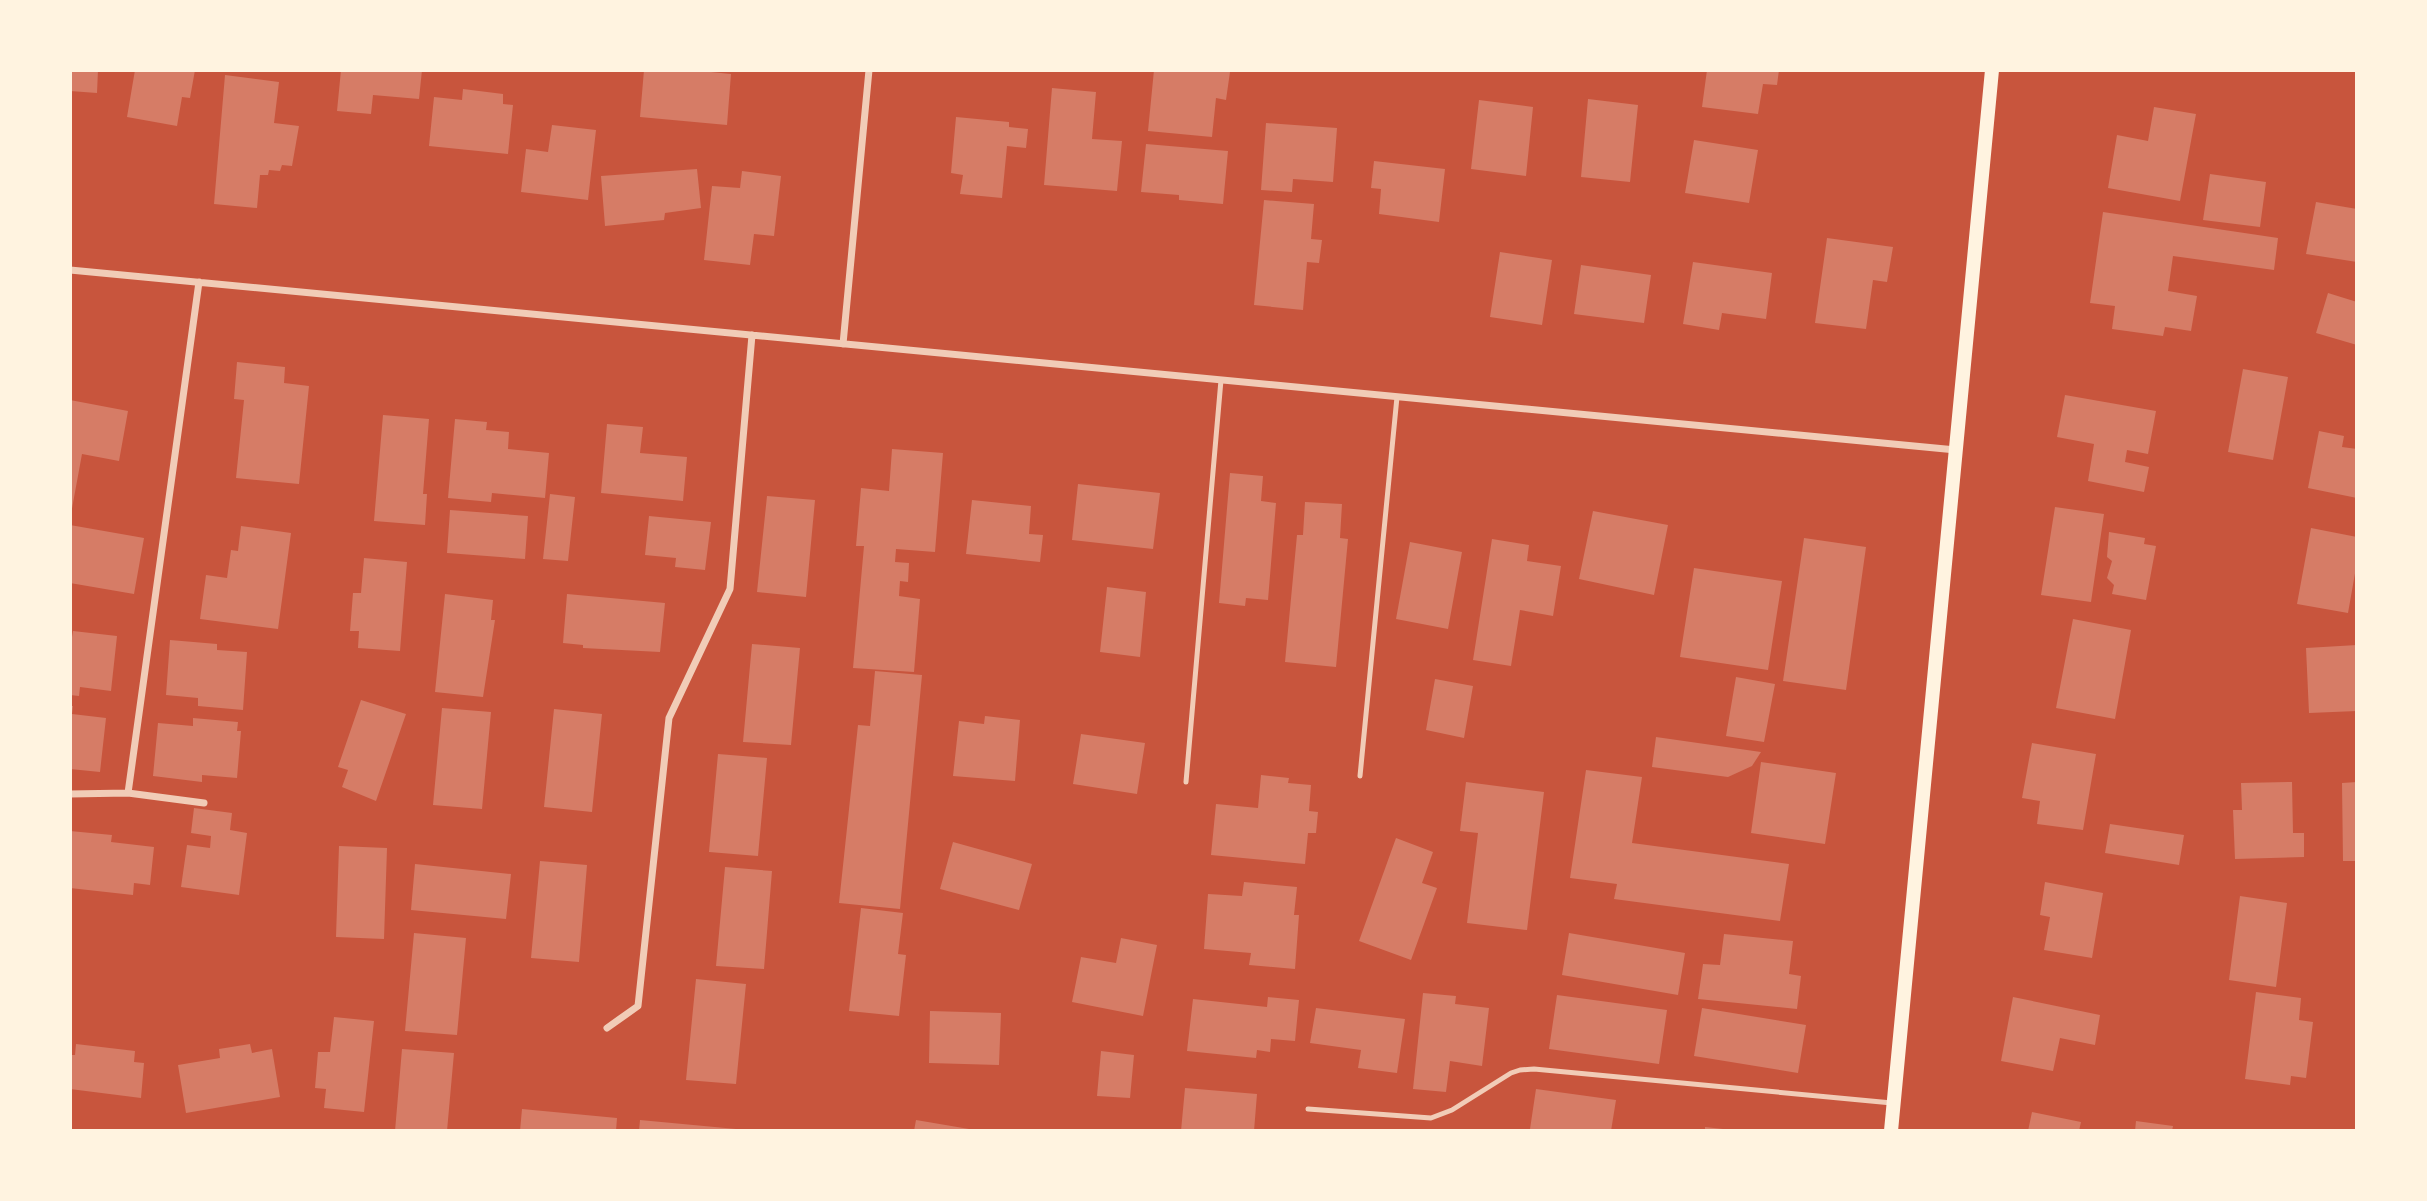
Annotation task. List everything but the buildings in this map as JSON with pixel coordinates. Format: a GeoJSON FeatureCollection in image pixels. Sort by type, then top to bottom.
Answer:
{"type":"FeatureCollection","features":[{"type":"Feature","properties":{"kind":"main road"},"geometry":{"type":"LineString","coordinates":[[1891,1131],[1992,70]]}},
{"type":"Feature","properties":{"kind":"street"},"geometry":{"type":"LineString","coordinates":[[843,344],[869,70]]}},
{"type":"Feature","properties":{"kind":"street"},"geometry":{"type":"LineString","coordinates":[[70,270],[1956,451]]}},
{"type":"Feature","properties":{"kind":"street"},"geometry":{"type":"LineString","coordinates":[[128,793],[199,282]]}},
{"type":"Feature","properties":{"kind":"street"},"geometry":{"type":"LineString","coordinates":[[607,1028],[638,1006],[669,718],[730,589],[752,335]]}},
{"type":"Feature","properties":{"kind":"street"},"geometry":{"type":"LineString","coordinates":[[70,794],[128,793],[204,803]]}},
{"type":"Feature","properties":{"kind":"lane"},"geometry":{"type":"LineString","coordinates":[[1185,782],[1222,380]]}},
{"type":"Feature","properties":{"kind":"lane"},"geometry":{"type":"LineString","coordinates":[[1360,776],[1397,397]]}},
{"type":"Feature","properties":{"kind":"lane"},"geometry":{"type":"LineString","coordinates":[[1308,1108],[1431,1118],[1452,1110],[1511,1073],[1534,1069],[1894,1103]]}}]}
